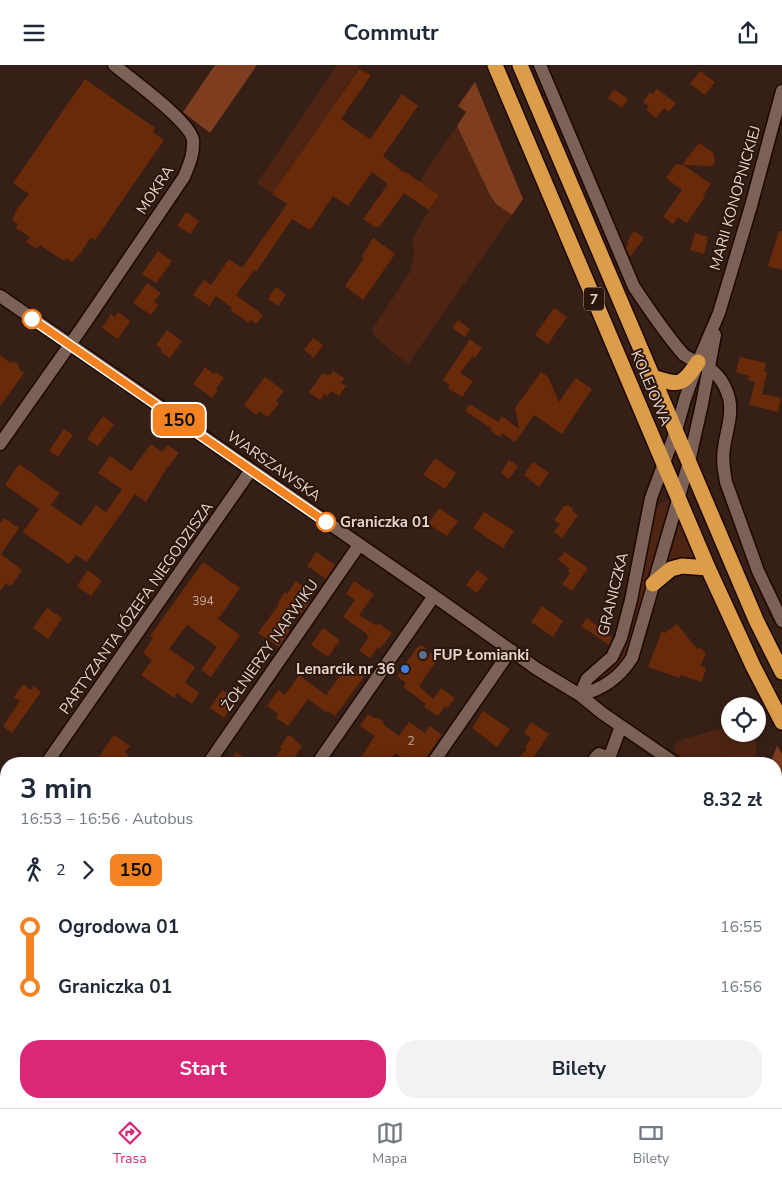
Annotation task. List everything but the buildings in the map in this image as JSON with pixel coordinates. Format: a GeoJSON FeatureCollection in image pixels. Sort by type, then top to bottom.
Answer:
{"type":"FeatureCollection","features":[{"type":"Feature","properties":{"kind":"highway","name":"KOLEJOWA"},"geometry":{"type":"LineString","coordinates":[[495,65],[708,569],[753,666],[782,722]]}},
{"type":"Feature","properties":{"kind":"highway","name":"KOLEJOWA"},"geometry":{"type":"LineString","coordinates":[[520,65],[756,620],[782,672]]}},
{"type":"Feature","properties":{"kind":"highway"},"geometry":{"type":"LineString","coordinates":[[653,377],[670,383],[681,382],[704,365]]}},
{"type":"Feature","properties":{"kind":"highway"},"geometry":{"type":"LineString","coordinates":[[653,584],[671,569],[682,566],[708,569]]}},
{"type":"Feature","properties":{"kind":"street","name":"MOKRA"},"geometry":{"type":"LineString","coordinates":[[0,444],[184,177],[192,158],[193,140],[191,133],[166,106],[114,65]]}},
{"type":"Feature","properties":{"kind":"street"},"geometry":{"type":"LineString","coordinates":[[540,65],[634,287],[649,310],[686,356],[715,372],[722,381],[729,401],[729,421],[723,458],[726,482],[758,571],[782,621]]}},
{"type":"Feature","properties":{"kind":"street","name":"MARII KONOPNICKIEJ"},"geometry":{"type":"LineString","coordinates":[[689,462],[704,365],[751,206],[782,91]]}},
{"type":"Feature","properties":{"kind":"street","name":"WARSZAWSKA"},"geometry":{"type":"LineString","coordinates":[[0,296],[537,669],[580,695]]}},
{"type":"Feature","properties":{"kind":"street","name":"MARII KONOPNICKIEJ"},"geometry":{"type":"LineString","coordinates":[[676,431],[685,399],[704,365]]}},
{"type":"Feature","properties":{"kind":"street","name":"GRANICZKA"},"geometry":{"type":"LineString","coordinates":[[580,695],[587,679],[612,657],[621,638],[631,599],[649,507],[676,431]]}},
{"type":"Feature","properties":{"kind":"street"},"geometry":{"type":"LineString","coordinates":[[580,695],[612,681],[623,671],[632,658],[689,462]]}},
{"type":"Feature","properties":{"kind":"street","name":"PARTYZANTA JÓZEFA NIEGODZISZA"},"geometry":{"type":"LineString","coordinates":[[51,757],[251,470]]}},
{"type":"Feature","properties":{"kind":"street","name":"ŻOŁNIERZY NARWIKU"},"geometry":{"type":"LineString","coordinates":[[213,757],[359,545]]}},
{"type":"Feature","properties":{"kind":"street"},"geometry":{"type":"LineString","coordinates":[[322,757],[434,596]]}},
{"type":"Feature","properties":{"kind":"street"},"geometry":{"type":"LineString","coordinates":[[437,757],[512,650]]}},
{"type":"Feature","properties":{"kind":"street"},"geometry":{"type":"LineString","coordinates":[[580,695],[602,713],[666,757]]}},
{"type":"Feature","properties":{"kind":"street"},"geometry":{"type":"LineString","coordinates":[[609,757],[621,726]]}},
{"type":"Feature","properties":{"kind":"shaded area"},"geometry":{"type":"Polygon","coordinates":[[[215,65],[257,65],[210,133],[183,112],[215,65]]]}},
{"type":"Feature","properties":{"kind":"shaded area"},"geometry":{"type":"Polygon","coordinates":[[[337,65],[361,65],[272,194],[257,183],[337,65]]]}},
{"type":"Feature","properties":{"kind":"shaded area"},"geometry":{"type":"Polygon","coordinates":[[[475,82],[523,199],[512,215],[496,204],[489,193],[457,126],[466,112],[458,106],[475,82]]]}},
{"type":"Feature","properties":{"kind":"shaded area"},"geometry":{"type":"Polygon","coordinates":[[[457,126],[489,193],[496,204],[512,215],[408,364],[377,339],[371,331],[410,272],[414,253],[412,240],[439,196],[419,182],[457,126]]]}},
{"type":"Feature","properties":{"kind":"shaded area"},"geometry":{"type":"Polygon","coordinates":[[[672,500],[625,656],[614,669],[601,679],[601,676],[620,659],[626,645],[636,608],[654,514],[664,501],[672,500]]]}},
{"type":"Feature","properties":{"kind":"shaded area"},"geometry":{"type":"Polygon","coordinates":[[[679,523],[696,559],[668,563],[679,523]]]}},
{"type":"Feature","properties":{"kind":"shaded area"},"geometry":{"type":"Polygon","coordinates":[[[721,728],[721,742],[755,742],[756,756],[681,757],[674,750],[674,746],[683,739],[721,728]]]}},
{"type":"Feature","properties":{"kind":"shaded area"},"geometry":{"type":"Polygon","coordinates":[[[777,746],[782,757],[773,757],[777,746]]]}},
{"type":"Feature","properties":{"kind":"bus line","name":"150"},"geometry":{"type":"LineString","coordinates":[[32,319],[326,522]]}},
{"type":"Feature","properties":{"kind":"place","name":"Graniczka 01"},"geometry":{"type":"Point","coordinates":[326,522]}},
{"type":"Feature","properties":{"kind":"place","name":"FUP Łomianki"},"geometry":{"type":"Point","coordinates":[423,655]}},
{"type":"Feature","properties":{"kind":"place","name":"Lenarcik nr 36"},"geometry":{"type":"Point","coordinates":[405,669]}}]}
